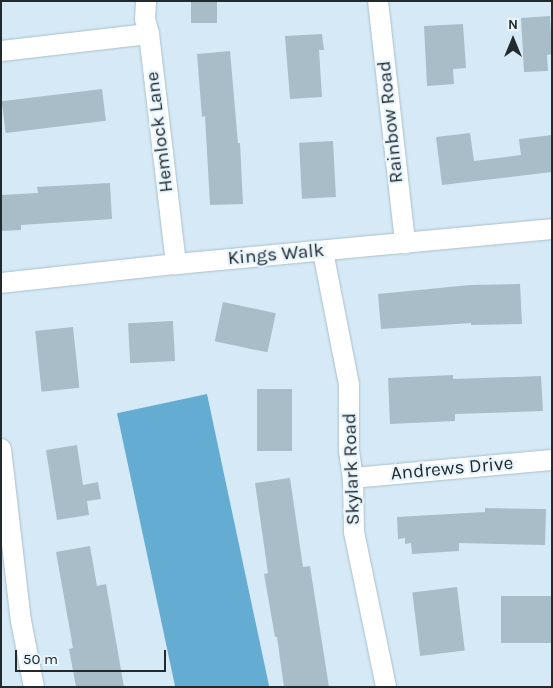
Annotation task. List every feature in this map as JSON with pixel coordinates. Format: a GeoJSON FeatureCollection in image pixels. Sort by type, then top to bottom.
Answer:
{"type":"FeatureCollection","features":[{"type":"Feature","properties":{"kind":"street","name":"Hemlock Lane"},"geometry":{"type":"LineString","coordinates":[[146,1],[145,19],[149,34],[176,264]]}},
{"type":"Feature","properties":{"kind":"street","name":"Rainbow Road"},"geometry":{"type":"LineString","coordinates":[[378,1],[405,243]]}},
{"type":"Feature","properties":{"kind":"street"},"geometry":{"type":"LineString","coordinates":[[1,51],[149,34]]}},
{"type":"Feature","properties":{"kind":"street","name":"Kings Walk"},"geometry":{"type":"LineString","coordinates":[[1,283],[176,264],[323,252],[552,229]]}},
{"type":"Feature","properties":{"kind":"street","name":"Skylark Road"},"geometry":{"type":"LineString","coordinates":[[323,252],[350,385],[349,451],[354,532],[386,687]]}},
{"type":"Feature","properties":{"kind":"street"},"geometry":{"type":"LineString","coordinates":[[1,449],[21,621],[34,687]]}},
{"type":"Feature","properties":{"kind":"street","name":"Andrews Drive"},"geometry":{"type":"LineString","coordinates":[[352,478],[552,460]]}},
{"type":"Feature","properties":{"kind":"water"},"geometry":{"type":"Polygon","coordinates":[[[207,394],[269,686],[175,687],[117,413],[207,394]]]}},
{"type":"Feature","properties":{"kind":"building"},"geometry":{"type":"Polygon","coordinates":[[[191,1],[217,1],[217,23],[191,23],[191,1]]]}},
{"type":"Feature","properties":{"kind":"building"},"geometry":{"type":"Polygon","coordinates":[[[550,16],[552,54],[547,55],[548,71],[524,72],[521,18],[550,16]]]}},
{"type":"Feature","properties":{"kind":"building"},"geometry":{"type":"Polygon","coordinates":[[[463,24],[466,68],[453,69],[454,84],[427,86],[424,26],[463,24]]]}},
{"type":"Feature","properties":{"kind":"building"},"geometry":{"type":"Polygon","coordinates":[[[322,34],[324,50],[319,50],[322,97],[290,99],[285,36],[322,34]]]}},
{"type":"Feature","properties":{"kind":"building"},"geometry":{"type":"Polygon","coordinates":[[[230,51],[238,143],[240,143],[243,204],[210,205],[205,116],[202,117],[197,54],[230,51]]]}},
{"type":"Feature","properties":{"kind":"building"},"geometry":{"type":"Polygon","coordinates":[[[102,89],[106,121],[6,133],[2,101],[102,89]]]}},
{"type":"Feature","properties":{"kind":"building"},"geometry":{"type":"Polygon","coordinates":[[[470,133],[474,161],[521,155],[519,139],[552,135],[552,172],[442,185],[436,137],[470,133]]]}},
{"type":"Feature","properties":{"kind":"building"},"geometry":{"type":"Polygon","coordinates":[[[333,141],[336,197],[302,199],[299,143],[333,141]]]}},
{"type":"Feature","properties":{"kind":"building"},"geometry":{"type":"Polygon","coordinates":[[[110,183],[112,219],[21,225],[21,230],[1,231],[1,195],[38,193],[37,187],[110,183]]]}},
{"type":"Feature","properties":{"kind":"building"},"geometry":{"type":"Polygon","coordinates":[[[520,284],[522,324],[471,325],[471,323],[381,329],[378,294],[470,285],[520,284]]]}},
{"type":"Feature","properties":{"kind":"building"},"geometry":{"type":"Polygon","coordinates":[[[223,302],[276,313],[268,352],[215,341],[223,302]]]}},
{"type":"Feature","properties":{"kind":"building"},"geometry":{"type":"Polygon","coordinates":[[[173,321],[175,361],[130,363],[128,323],[173,321]]]}},
{"type":"Feature","properties":{"kind":"building"},"geometry":{"type":"Polygon","coordinates":[[[73,327],[79,388],[42,392],[35,331],[73,327]]]}},
{"type":"Feature","properties":{"kind":"building"},"geometry":{"type":"Polygon","coordinates":[[[453,375],[453,379],[541,376],[543,411],[455,414],[455,421],[390,424],[388,378],[453,375]]]}},
{"type":"Feature","properties":{"kind":"building"},"geometry":{"type":"Polygon","coordinates":[[[257,389],[292,389],[292,451],[257,451],[257,389]]]}},
{"type":"Feature","properties":{"kind":"building"},"geometry":{"type":"Polygon","coordinates":[[[77,445],[83,485],[98,482],[101,499],[87,501],[89,515],[57,520],[46,450],[77,445]]]}},
{"type":"Feature","properties":{"kind":"building"},"geometry":{"type":"Polygon","coordinates":[[[290,478],[303,567],[310,566],[329,687],[284,687],[277,637],[275,637],[264,574],[268,573],[255,483],[290,478]]]}},
{"type":"Feature","properties":{"kind":"building"},"geometry":{"type":"Polygon","coordinates":[[[485,508],[546,509],[545,545],[459,543],[459,551],[412,554],[411,543],[405,544],[405,538],[398,539],[397,517],[485,512],[485,508]]]}},
{"type":"Feature","properties":{"kind":"building"},"geometry":{"type":"Polygon","coordinates":[[[90,546],[97,586],[106,584],[124,687],[76,687],[69,649],[73,648],[56,552],[90,546]]]}},
{"type":"Feature","properties":{"kind":"building"},"geometry":{"type":"Polygon","coordinates":[[[457,587],[465,651],[420,656],[412,592],[457,587]]]}},
{"type":"Feature","properties":{"kind":"building"},"geometry":{"type":"Polygon","coordinates":[[[501,596],[552,596],[552,643],[501,643],[501,596]]]}}]}
